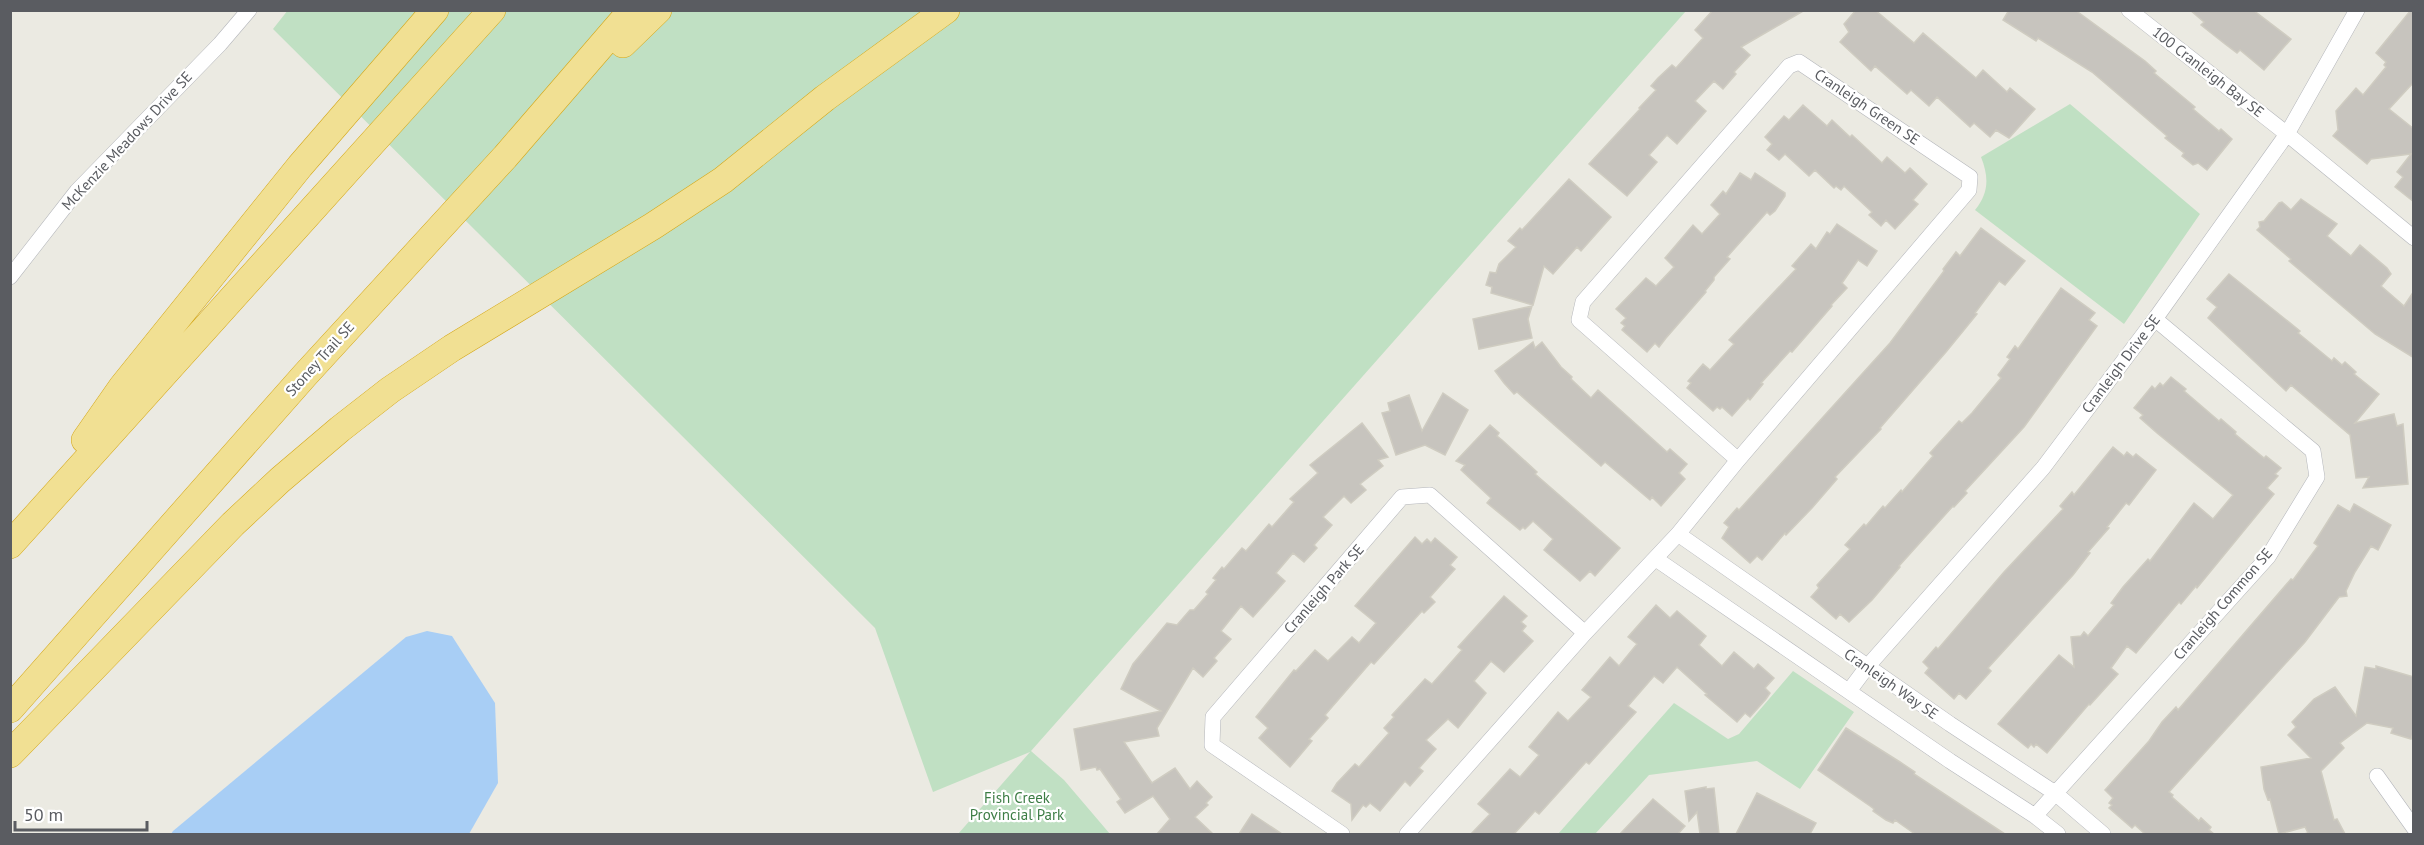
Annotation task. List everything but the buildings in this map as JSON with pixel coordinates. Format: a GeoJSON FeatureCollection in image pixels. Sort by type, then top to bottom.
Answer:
{"type":"FeatureCollection","features":[{"type":"Feature","properties":{"kind":"highway"},"geometry":{"type":"LineString","coordinates":[[12,544],[122,387],[300,166],[435,10]]}},
{"type":"Feature","properties":{"kind":"highway"},"geometry":{"type":"LineString","coordinates":[[12,544],[492,10]]}},
{"type":"Feature","properties":{"kind":"highway","name":"Stoney Trail SE"},"geometry":{"type":"LineString","coordinates":[[10,709],[305,375],[505,157],[632,10]]}},
{"type":"Feature","properties":{"kind":"highway"},"geometry":{"type":"LineString","coordinates":[[505,157],[658,10]]}},
{"type":"Feature","properties":{"kind":"highway"},"geometry":{"type":"LineString","coordinates":[[10,754],[233,524],[279,480],[340,429],[390,390],[452,348],[653,226],[723,180],[825,98],[946,10]]}},
{"type":"Feature","properties":{"kind":"street","name":"McKenzie Meadows Drive SE"},"geometry":{"type":"LineString","coordinates":[[10,277],[77,191],[220,44],[249,10]]}},
{"type":"Feature","properties":{"kind":"street","name":"100 Cranleigh Bay SE"},"geometry":{"type":"LineString","coordinates":[[2129,10],[2287,134],[2414,238]]}},
{"type":"Feature","properties":{"kind":"street","name":"Cranleigh Drive SE"},"geometry":{"type":"LineString","coordinates":[[1849,691],[1867,667],[2043,468],[2155,319],[2287,134],[2357,10]]}},
{"type":"Feature","properties":{"kind":"street","name":"Cranleigh Green SE"},"geometry":{"type":"LineString","coordinates":[[1678,534],[1738,460],[1969,190],[1970,177],[1799,62],[1789,66],[1583,302],[1579,320],[1738,460]]}},
{"type":"Feature","properties":{"kind":"street","name":"Cranleigh Common SE"},"geometry":{"type":"LineString","coordinates":[[2035,816],[2268,556],[2317,477],[2313,451],[2155,319]]}},
{"type":"Feature","properties":{"kind":"street","name":"Cranleigh Park SE"},"geometry":{"type":"LineString","coordinates":[[1342,834],[1212,745],[1213,717],[1402,497],[1430,495],[1585,633]]}},
{"type":"Feature","properties":{"kind":"street","name":"Cranleigh Way SE"},"geometry":{"type":"LineString","coordinates":[[1678,534],[1867,667],[2055,793],[2103,834]]}},
{"type":"Feature","properties":{"kind":"street"},"geometry":{"type":"LineString","coordinates":[[1407,834],[1585,633],[1678,534]]}},
{"type":"Feature","properties":{"kind":"street","name":"Cranleigh Way SE"},"geometry":{"type":"LineString","coordinates":[[1656,559],[2035,816],[2058,834]]}},
{"type":"Feature","properties":{"kind":"street"},"geometry":{"type":"LineString","coordinates":[[2377,776],[2414,828]]}},
{"type":"Feature","properties":{"kind":"green space","name":"Fish Creek Provincial Park"},"geometry":{"type":"Polygon","coordinates":[[[288,10],[1686,11],[1031,751],[1064,780],[1110,834],[958,834],[1030,752],[933,792],[875,628],[273,29],[288,10]]]}},
{"type":"Feature","properties":{"kind":"green space"},"geometry":{"type":"Polygon","coordinates":[[[2070,104],[2200,214],[2124,324],[1975,210],[1980,204],[1986,185],[1981,157],[2070,104]]]}},
{"type":"Feature","properties":{"kind":"green space"},"geometry":{"type":"Polygon","coordinates":[[[1793,671],[1854,712],[1800,789],[1757,761],[1649,775],[1595,834],[1558,834],[1674,703],[1728,739],[1739,734],[1793,671]]]}},
{"type":"Feature","properties":{"kind":"water"},"geometry":{"type":"Polygon","coordinates":[[[427,631],[452,636],[495,703],[498,783],[469,834],[171,834],[406,637],[427,631]]]}}]}
